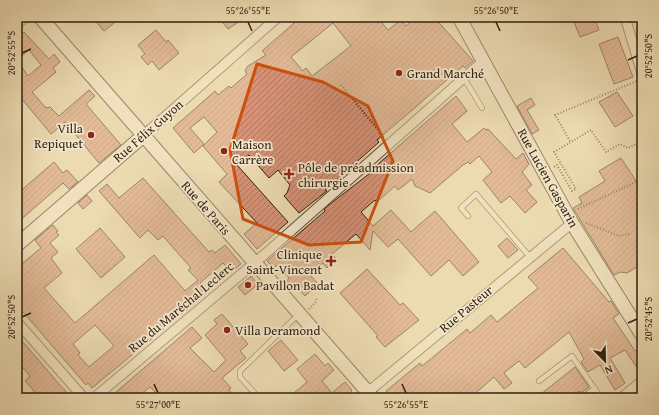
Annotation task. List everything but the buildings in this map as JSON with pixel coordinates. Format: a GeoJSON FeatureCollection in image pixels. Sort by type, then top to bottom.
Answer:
{"type":"FeatureCollection","features":[{"type":"Feature","properties":{"kind":"street"},"geometry":{"type":"LineString","coordinates":[[17,24],[26,17]]}},
{"type":"Feature","properties":{"kind":"street","name":"Rue de Paris"},"geometry":{"type":"LineString","coordinates":[[40,17],[254,263],[303,311],[368,396]]}},
{"type":"Feature","properties":{"kind":"street","name":"Rue Félix Guyon"},"geometry":{"type":"LineString","coordinates":[[17,245],[278,17]]}},
{"type":"Feature","properties":{"kind":"street","name":"Rue Lucien Gasparin"},"geometry":{"type":"LineString","coordinates":[[459,17],[483,62],[579,219],[642,335]]}},
{"type":"Feature","properties":{"kind":"street"},"geometry":{"type":"LineString","coordinates":[[625,17],[642,74]]}},
{"type":"Feature","properties":{"kind":"street","name":"Rue du Maréchal Leclerc"},"geometry":{"type":"LineString","coordinates":[[94,398],[254,263],[388,143],[483,62]]}},
{"type":"Feature","properties":{"kind":"street","name":"Rue Pasteur"},"geometry":{"type":"LineString","coordinates":[[368,396],[530,257],[579,219]]}},
{"type":"Feature","properties":{"kind":"street"},"geometry":{"type":"LineString","coordinates":[[17,322],[84,398]]}},
{"type":"Feature","properties":{"kind":"street"},"geometry":{"type":"LineString","coordinates":[[621,398],[642,381]]}},
{"type":"Feature","properties":{"kind":"lane"},"geometry":{"type":"LineString","coordinates":[[464,78],[482,108]]}},
{"type":"Feature","properties":{"kind":"lane"},"geometry":{"type":"LineString","coordinates":[[468,216],[461,208],[476,194],[530,257]]}},
{"type":"Feature","properties":{"kind":"lane"},"geometry":{"type":"LineString","coordinates":[[259,398],[240,376],[240,371],[303,311]]}},
{"type":"Feature","properties":{"kind":"lane"},"geometry":{"type":"LineString","coordinates":[[539,381],[572,356],[601,398]]}},
{"type":"Feature","properties":{"kind":"lane"},"geometry":{"type":"LineString","coordinates":[[582,398],[594,388]]}},
{"type":"Feature","properties":{"kind":"path"},"geometry":{"type":"LineString","coordinates":[[570,141],[555,115],[642,79]]}},
{"type":"Feature","properties":{"kind":"path"},"geometry":{"type":"LineString","coordinates":[[341,85],[388,143]]}},
{"type":"Feature","properties":{"kind":"path"},"geometry":{"type":"LineString","coordinates":[[569,193],[554,166],[557,165],[572,192],[576,189],[554,152],[570,141],[591,130],[606,152],[620,144],[628,148],[642,141]]}},
{"type":"Feature","properties":{"kind":"path"},"geometry":{"type":"LineString","coordinates":[[578,209],[642,179]]}},
{"type":"Feature","properties":{"kind":"path"},"geometry":{"type":"LineString","coordinates":[[576,206],[578,209],[579,219],[587,224],[619,236],[630,234]]}},
{"type":"Feature","properties":{"kind":"path"},"geometry":{"type":"LineString","coordinates":[[303,311],[315,303],[316,298]]}},
{"type":"Feature","properties":{"kind":"highlighted area"},"geometry":{"type":"Polygon","coordinates":[[[257,64],[323,82],[368,106],[393,161],[361,242],[309,245],[243,219],[230,150],[257,64]]]}},
{"type":"Feature","properties":{"kind":"place","name":"Grand Marché"},"geometry":{"type":"Point","coordinates":[399,73]}},
{"type":"Feature","properties":{"kind":"place","name":"Villa Repiquet"},"geometry":{"type":"Point","coordinates":[91,135]}},
{"type":"Feature","properties":{"kind":"place","name":"Maison Carrère"},"geometry":{"type":"Point","coordinates":[224,151]}},
{"type":"Feature","properties":{"kind":"place","name":"Pôle de préadmission chirurgie"},"geometry":{"type":"Point","coordinates":[289,174]}},
{"type":"Feature","properties":{"kind":"place","name":"Clinique Saint-Vincent"},"geometry":{"type":"Point","coordinates":[331,261]}},
{"type":"Feature","properties":{"kind":"place","name":"Pavillon Badat"},"geometry":{"type":"Point","coordinates":[248,285]}},
{"type":"Feature","properties":{"kind":"place","name":"Villa Deramond"},"geometry":{"type":"Point","coordinates":[227,330]}}]}
